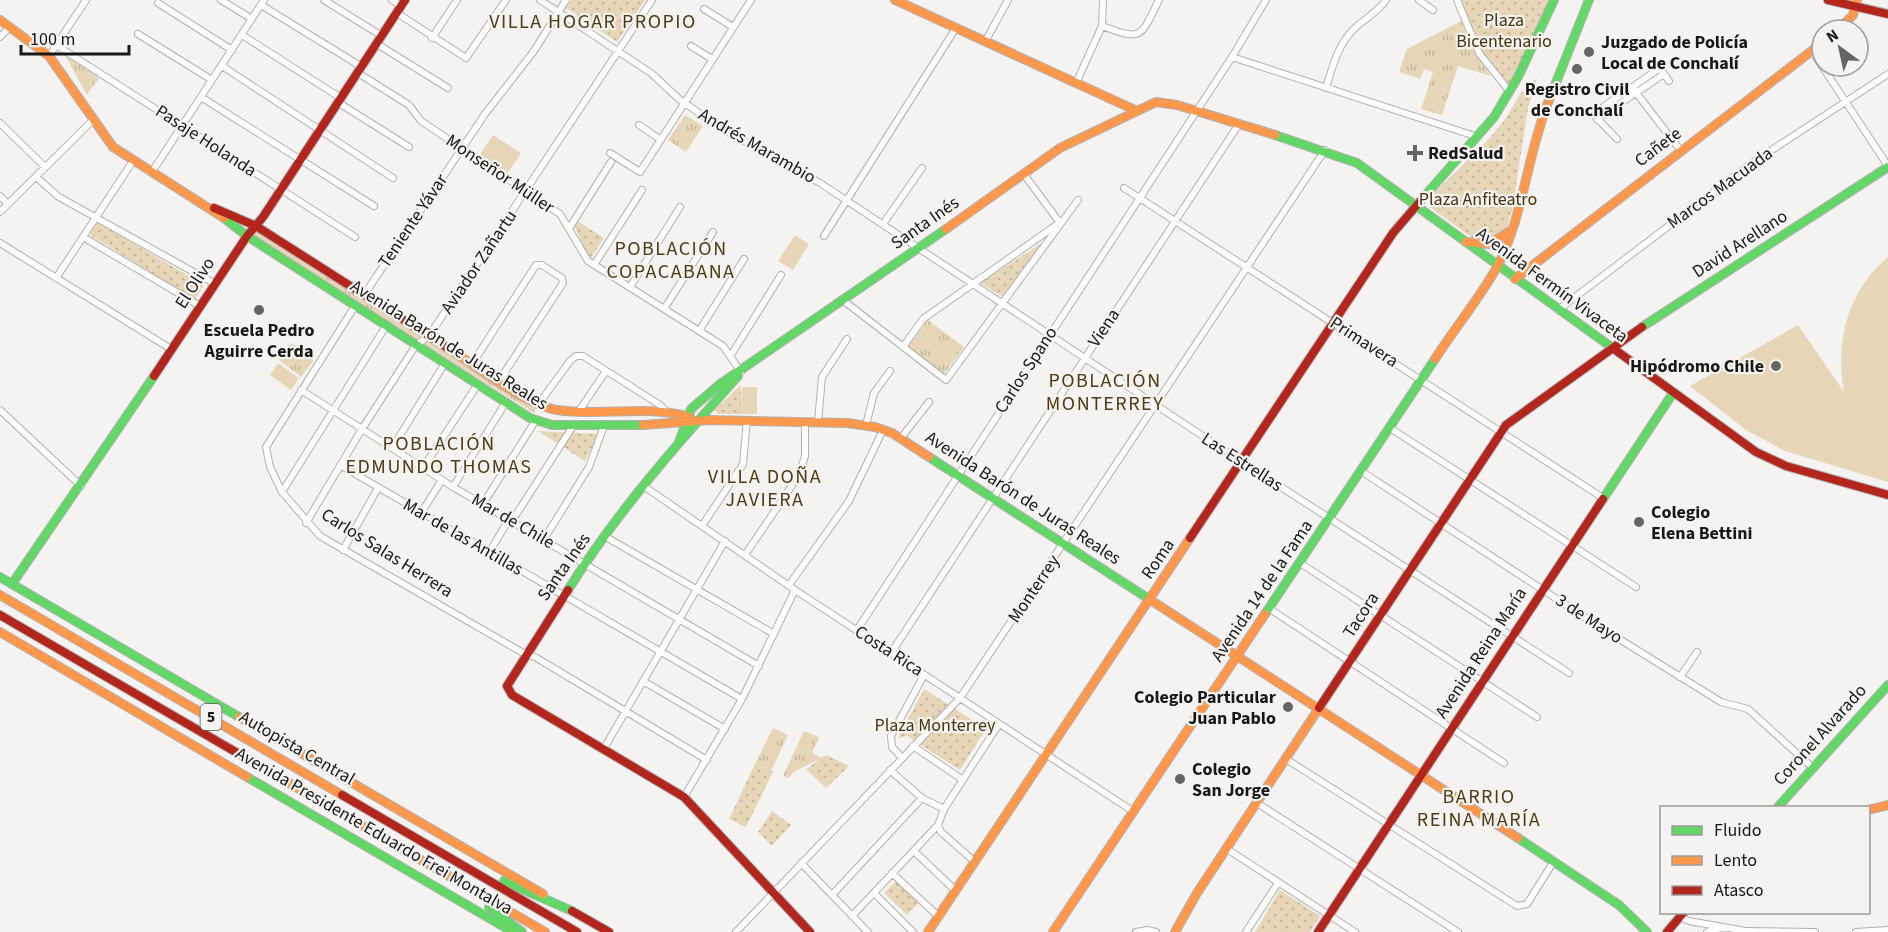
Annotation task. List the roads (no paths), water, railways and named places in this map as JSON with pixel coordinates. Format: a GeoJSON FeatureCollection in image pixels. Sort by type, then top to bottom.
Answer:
{"type":"FeatureCollection","features":[{"type":"Feature","properties":{"kind":"main road"},"geometry":{"type":"LineString","coordinates":[[895,0],[1135,110]]}},
{"type":"Feature","properties":{"kind":"main road","name":"Roma"},"geometry":{"type":"LineString","coordinates":[[928,932],[1388,241],[1415,204],[1479,137],[1510,92],[1554,0]]}},
{"type":"Feature","properties":{"kind":"main road","name":"Avenida 14 de la Fama"},"geometry":{"type":"LineString","coordinates":[[1053,932],[1238,658],[1497,266],[1512,230],[1538,126],[1589,0]]}},
{"type":"Feature","properties":{"kind":"main road"},"geometry":{"type":"LineString","coordinates":[[1828,0],[1857,3],[1888,14]]}},
{"type":"Feature","properties":{"kind":"main road"},"geometry":{"type":"LineString","coordinates":[[1850,18],[1857,3]]}},
{"type":"Feature","properties":{"kind":"main road","name":"El Olivo"},"geometry":{"type":"LineString","coordinates":[[12,584],[81,486],[247,236],[281,190],[401,6]]}},
{"type":"Feature","properties":{"kind":"main road","name":"Avenida Barón de Juras Reales"},"geometry":{"type":"LineString","coordinates":[[0,20],[49,56],[108,142],[132,161],[209,207],[247,236],[536,420],[573,426],[686,420],[747,420],[866,425],[883,429],[901,438],[1554,861],[1619,905],[1647,932]]}},
{"type":"Feature","properties":{"kind":"main road","name":"Cañete"},"geometry":{"type":"LineString","coordinates":[[1515,279],[1810,53]]}},
{"type":"Feature","properties":{"kind":"main road","name":"Avenida Fermín Vivaceta"},"geometry":{"type":"LineString","coordinates":[[1135,110],[1162,102],[1197,111],[1325,150],[1371,171],[1557,310],[1748,447],[1773,461],[1888,495]]}},
{"type":"Feature","properties":{"kind":"main road","name":"Santa Inés"},"geometry":{"type":"LineString","coordinates":[[679,442],[686,420],[706,395],[1069,142],[1135,110]]}},
{"type":"Feature","properties":{"kind":"main road","name":"David Arellano"},"geometry":{"type":"LineString","coordinates":[[1610,348],[1888,167]]}},
{"type":"Feature","properties":{"kind":"main road","name":"Avenida Barón de Juras Reales"},"geometry":{"type":"LineString","coordinates":[[209,207],[256,226],[538,405],[558,410],[667,412],[686,420]]}},
{"type":"Feature","properties":{"kind":"main road"},"geometry":{"type":"LineString","coordinates":[[1466,242],[1489,244],[1512,230]]}},
{"type":"Feature","properties":{"kind":"main road","name":"Tacora"},"geometry":{"type":"LineString","coordinates":[[1175,932],[1192,900],[1501,430],[1511,420],[1610,348]]}},
{"type":"Feature","properties":{"kind":"main road","name":"Santa Inés"},"geometry":{"type":"LineString","coordinates":[[603,750],[512,696],[507,688],[508,680],[584,564],[679,442],[741,372]]}},
{"type":"Feature","properties":{"kind":"main road","name":"Avenida Reina María"},"geometry":{"type":"LineString","coordinates":[[1318,932],[1672,393]]}},
{"type":"Feature","properties":{"kind":"main road"},"geometry":{"type":"LineString","coordinates":[[536,420],[538,405]]}},
{"type":"Feature","properties":{"kind":"main road","name":"Avenida Presidente Eduardo Frei Montalva"},"geometry":{"type":"LineString","coordinates":[[0,577],[609,932]]}},
{"type":"Feature","properties":{"kind":"main road"},"geometry":{"type":"LineString","coordinates":[[0,589],[36,616]]}},
{"type":"Feature","properties":{"kind":"main road","name":"Autopista Central"},"geometry":{"type":"LineString","coordinates":[[0,595],[577,932]]}},
{"type":"Feature","properties":{"kind":"main road","name":"Autopista Central"},"geometry":{"type":"LineString","coordinates":[[0,617],[545,932]]}},
{"type":"Feature","properties":{"kind":"main road","name":"Avenida Presidente Eduardo Frei Montalva"},"geometry":{"type":"LineString","coordinates":[[0,632],[513,932]]}},
{"type":"Feature","properties":{"kind":"main road","name":"Coronel Alvarado"},"geometry":{"type":"LineString","coordinates":[[1778,806],[1888,685]]}},
{"type":"Feature","properties":{"kind":"main road"},"geometry":{"type":"LineString","coordinates":[[603,750],[684,797],[810,932]]}},
{"type":"Feature","properties":{"kind":"main road"},"geometry":{"type":"LineString","coordinates":[[1870,810],[1888,805]]}},
{"type":"Feature","properties":{"kind":"main road"},"geometry":{"type":"LineString","coordinates":[[460,863],[572,911]]}},
{"type":"Feature","properties":{"kind":"main road"},"geometry":{"type":"LineString","coordinates":[[451,878],[522,932]]}},
{"type":"Feature","properties":{"kind":"main road"},"geometry":{"type":"LineString","coordinates":[[1666,932],[1682,915]]}},
{"type":"Feature","properties":{"kind":"street"},"geometry":{"type":"LineString","coordinates":[[49,56],[86,0]]}},
{"type":"Feature","properties":{"kind":"street"},"geometry":{"type":"LineString","coordinates":[[221,0],[252,20]]}},
{"type":"Feature","properties":{"kind":"street"},"geometry":{"type":"LineString","coordinates":[[324,0],[448,88]]}},
{"type":"Feature","properties":{"kind":"street"},"geometry":{"type":"LineString","coordinates":[[392,0],[401,6],[432,38],[466,58],[506,0]]}},
{"type":"Feature","properties":{"kind":"street"},"geometry":{"type":"LineString","coordinates":[[432,38],[457,0]]}},
{"type":"Feature","properties":{"kind":"street","name":"Andrés Marambio"},"geometry":{"type":"LineString","coordinates":[[540,0],[655,76],[684,103],[748,145],[806,174],[918,248]]}},
{"type":"Feature","properties":{"kind":"street","name":"Teniente Yávar"},"geometry":{"type":"LineString","coordinates":[[364,295],[462,149],[534,51],[566,0]]}},
{"type":"Feature","properties":{"kind":"street","name":"Aviador Zañartu"},"geometry":{"type":"LineString","coordinates":[[306,523],[416,345],[429,336],[651,0]]}},
{"type":"Feature","properties":{"kind":"street"},"geometry":{"type":"LineString","coordinates":[[610,153],[640,172],[751,0]]}},
{"type":"Feature","properties":{"kind":"street"},"geometry":{"type":"LineString","coordinates":[[914,9],[918,0]]}},
{"type":"Feature","properties":{"kind":"street"},"geometry":{"type":"LineString","coordinates":[[985,42],[1008,0]]}},
{"type":"Feature","properties":{"kind":"street"},"geometry":{"type":"LineString","coordinates":[[1076,83],[1102,26],[1103,0]]}},
{"type":"Feature","properties":{"kind":"street"},"geometry":{"type":"LineString","coordinates":[[1102,26],[1130,36],[1137,35],[1143,30],[1159,0]]}},
{"type":"Feature","properties":{"kind":"street","name":"Carlos Spano"},"geometry":{"type":"LineString","coordinates":[[857,630],[1197,111],[1266,0]]}},
{"type":"Feature","properties":{"kind":"street"},"geometry":{"type":"LineString","coordinates":[[1326,88],[1333,65],[1347,38],[1358,26],[1377,13],[1386,0]]}},
{"type":"Feature","properties":{"kind":"street"},"geometry":{"type":"LineString","coordinates":[[1419,0],[1433,10]]}},
{"type":"Feature","properties":{"kind":"street"},"geometry":{"type":"LineString","coordinates":[[1457,0],[1479,53],[1510,92]]}},
{"type":"Feature","properties":{"kind":"street"},"geometry":{"type":"LineString","coordinates":[[152,172],[263,2]]}},
{"type":"Feature","properties":{"kind":"street","name":"Monseñor Müller"},"geometry":{"type":"LineString","coordinates":[[263,2],[409,105],[422,121],[560,214],[570,227],[580,252],[594,265],[723,346],[741,372]]}},
{"type":"Feature","properties":{"kind":"street"},"geometry":{"type":"LineString","coordinates":[[158,3],[232,50]]}},
{"type":"Feature","properties":{"kind":"street"},"geometry":{"type":"LineString","coordinates":[[704,9],[733,27]]}},
{"type":"Feature","properties":{"kind":"street"},"geometry":{"type":"LineString","coordinates":[[0,37],[10,27]]}},
{"type":"Feature","properties":{"kind":"street"},"geometry":{"type":"LineString","coordinates":[[824,236],[956,28]]}},
{"type":"Feature","properties":{"kind":"street"},"geometry":{"type":"LineString","coordinates":[[138,34],[212,80]]}},
{"type":"Feature","properties":{"kind":"street"},"geometry":{"type":"LineString","coordinates":[[242,35],[409,147]]}},
{"type":"Feature","properties":{"kind":"street","name":"Pasaje Holanda"},"geometry":{"type":"LineString","coordinates":[[57,45],[355,237]]}},
{"type":"Feature","properties":{"kind":"street"},"geometry":{"type":"LineString","coordinates":[[691,46],[712,60]]}},
{"type":"Feature","properties":{"kind":"street"},"geometry":{"type":"LineString","coordinates":[[1232,57],[1479,137]]}},
{"type":"Feature","properties":{"kind":"street"},"geometry":{"type":"LineString","coordinates":[[222,66],[393,178]]}},
{"type":"Feature","properties":{"kind":"street"},"geometry":{"type":"LineString","coordinates":[[1617,139],[1593,114],[1634,90],[1660,68],[1669,81]]}},
{"type":"Feature","properties":{"kind":"street","name":"Marcos Macuada"},"geometry":{"type":"LineString","coordinates":[[1557,310],[1739,172],[1888,74]]}},
{"type":"Feature","properties":{"kind":"street"},"geometry":{"type":"LineString","coordinates":[[1830,78],[1888,167]]}},
{"type":"Feature","properties":{"kind":"street"},"geometry":{"type":"LineString","coordinates":[[1634,90],[1681,151]]}},
{"type":"Feature","properties":{"kind":"street"},"geometry":{"type":"LineString","coordinates":[[201,97],[374,206]]}},
{"type":"Feature","properties":{"kind":"street"},"geometry":{"type":"LineString","coordinates":[[0,212],[93,120]]}},
{"type":"Feature","properties":{"kind":"street"},"geometry":{"type":"LineString","coordinates":[[0,123],[45,167]]}},
{"type":"Feature","properties":{"kind":"street","name":"Viena"},"geometry":{"type":"LineString","coordinates":[[891,652],[991,497],[1239,124]]}},
{"type":"Feature","properties":{"kind":"street"},"geometry":{"type":"LineString","coordinates":[[639,125],[662,140]]}},
{"type":"Feature","properties":{"kind":"street","name":"Monterrey"},"geometry":{"type":"LineString","coordinates":[[736,932],[960,698],[1325,150]]}},
{"type":"Feature","properties":{"kind":"street"},"geometry":{"type":"LineString","coordinates":[[56,278],[132,161]]}},
{"type":"Feature","properties":{"kind":"street"},"geometry":{"type":"LineString","coordinates":[[570,227],[611,162]]}},
{"type":"Feature","properties":{"kind":"street"},"geometry":{"type":"LineString","coordinates":[[883,224],[922,168]]}},
{"type":"Feature","properties":{"kind":"street"},"geometry":{"type":"LineString","coordinates":[[1023,173],[1060,223]]}},
{"type":"Feature","properties":{"kind":"street"},"geometry":{"type":"LineString","coordinates":[[36,177],[54,194],[215,284]]}},
{"type":"Feature","properties":{"kind":"street","name":"Primavera"},"geometry":{"type":"LineString","coordinates":[[1124,188],[1603,498]]}},
{"type":"Feature","properties":{"kind":"street"},"geometry":{"type":"LineString","coordinates":[[594,265],[642,190]]}},
{"type":"Feature","properties":{"kind":"street"},"geometry":{"type":"LineString","coordinates":[[0,196],[8,204]]}},
{"type":"Feature","properties":{"kind":"street"},"geometry":{"type":"LineString","coordinates":[[844,301],[946,380],[1078,200]]}},
{"type":"Feature","properties":{"kind":"street"},"geometry":{"type":"LineString","coordinates":[[630,287],[680,207]]}},
{"type":"Feature","properties":{"kind":"street"},"geometry":{"type":"LineString","coordinates":[[903,346],[923,319],[1060,223]]}},
{"type":"Feature","properties":{"kind":"street"},"geometry":{"type":"LineString","coordinates":[[663,309],[713,232]]}},
{"type":"Feature","properties":{"kind":"street"},"geometry":{"type":"LineString","coordinates":[[83,237],[200,306]]}},
{"type":"Feature","properties":{"kind":"street"},"geometry":{"type":"LineString","coordinates":[[0,243],[171,350]]}},
{"type":"Feature","properties":{"kind":"street","name":"Las Estrellas"},"geometry":{"type":"LineString","coordinates":[[918,248],[1242,462],[1569,673]]}},
{"type":"Feature","properties":{"kind":"street"},"geometry":{"type":"LineString","coordinates":[[699,331],[744,259]]}},
{"type":"Feature","properties":{"kind":"street"},"geometry":{"type":"LineString","coordinates":[[472,364],[539,264],[563,280],[499,381]]}},
{"type":"Feature","properties":{"kind":"street"},"geometry":{"type":"LineString","coordinates":[[731,355],[781,275]]}},
{"type":"Feature","properties":{"kind":"street"},"geometry":{"type":"LineString","coordinates":[[301,390],[355,306]]}},
{"type":"Feature","properties":{"kind":"street"},"geometry":{"type":"LineString","coordinates":[[282,492],[386,326]]}},
{"type":"Feature","properties":{"kind":"street"},"geometry":{"type":"LineString","coordinates":[[818,422],[822,377],[847,339]]}},
{"type":"Feature","properties":{"kind":"street"},"geometry":{"type":"LineString","coordinates":[[538,405],[576,356],[583,356],[667,412]]}},
{"type":"Feature","properties":{"kind":"street"},"geometry":{"type":"LineString","coordinates":[[392,448],[445,363]]}},
{"type":"Feature","properties":{"kind":"street"},"geometry":{"type":"LineString","coordinates":[[866,425],[874,393],[890,370]]}},
{"type":"Feature","properties":{"kind":"street"},"geometry":{"type":"LineString","coordinates":[[579,411],[606,371]]}},
{"type":"Feature","properties":{"kind":"street"},"geometry":{"type":"LineString","coordinates":[[423,468],[478,384]]}},
{"type":"Feature","properties":{"kind":"street","name":"Mar de Chile"},"geometry":{"type":"LineString","coordinates":[[301,390],[453,487],[759,666]]}},
{"type":"Feature","properties":{"kind":"street","name":"Carlos Salas Herrera"},"geometry":{"type":"LineString","coordinates":[[301,390],[266,447],[270,466],[282,492],[306,523],[320,536],[525,654],[535,657],[707,760]]}},
{"type":"Feature","properties":{"kind":"street"},"geometry":{"type":"LineString","coordinates":[[453,487],[506,402]]}},
{"type":"Feature","properties":{"kind":"street"},"geometry":{"type":"LineString","coordinates":[[901,438],[929,402]]}},
{"type":"Feature","properties":{"kind":"street"},"geometry":{"type":"LineString","coordinates":[[0,410],[81,486]]}},
{"type":"Feature","properties":{"kind":"street"},"geometry":{"type":"LineString","coordinates":[[483,504],[536,420]]}},
{"type":"Feature","properties":{"kind":"street"},"geometry":{"type":"LineString","coordinates":[[702,526],[743,464],[747,420]]}},
{"type":"Feature","properties":{"kind":"street"},"geometry":{"type":"LineString","coordinates":[[745,555],[799,475],[805,456],[805,422]]}},
{"type":"Feature","properties":{"kind":"street"},"geometry":{"type":"LineString","coordinates":[[489,553],[573,426]]}},
{"type":"Feature","properties":{"kind":"street"},"geometry":{"type":"LineString","coordinates":[[544,539],[589,467],[604,426]]}},
{"type":"Feature","properties":{"kind":"street"},"geometry":{"type":"LineString","coordinates":[[1390,428],[1636,587]]}},
{"type":"Feature","properties":{"kind":"street"},"geometry":{"type":"LineString","coordinates":[[789,585],[856,490],[883,429]]}},
{"type":"Feature","properties":{"kind":"street","name":"Mar de las Antillas"},"geometry":{"type":"LineString","coordinates":[[340,465],[742,699]]}},
{"type":"Feature","properties":{"kind":"street","name":"3 de Mayo"},"geometry":{"type":"LineString","coordinates":[[1361,471],[1680,677],[1721,702],[1748,709],[1813,768]]}},
{"type":"Feature","properties":{"kind":"street"},"geometry":{"type":"LineString","coordinates":[[421,513],[442,480]]}},
{"type":"Feature","properties":{"kind":"street","name":"Costa Rica"},"geometry":{"type":"LineString","coordinates":[[645,487],[795,590],[1134,813]]}},
{"type":"Feature","properties":{"kind":"street"},"geometry":{"type":"LineString","coordinates":[[343,550],[378,488]]}},
{"type":"Feature","properties":{"kind":"street"},"geometry":{"type":"LineString","coordinates":[[606,537],[774,634]]}},
{"type":"Feature","properties":{"kind":"street"},"geometry":{"type":"LineString","coordinates":[[603,750],[725,542]]}},
{"type":"Feature","properties":{"kind":"street"},"geometry":{"type":"LineString","coordinates":[[1300,563],[1537,717]]}},
{"type":"Feature","properties":{"kind":"street"},"geometry":{"type":"LineString","coordinates":[[684,797],[742,699],[795,590]]}},
{"type":"Feature","properties":{"kind":"street"},"geometry":{"type":"LineString","coordinates":[[1270,609],[1504,762]]}},
{"type":"Feature","properties":{"kind":"street"},"geometry":{"type":"LineString","coordinates":[[1680,677],[1697,652]]}},
{"type":"Feature","properties":{"kind":"street"},"geometry":{"type":"LineString","coordinates":[[902,758],[892,747],[891,736],[924,675]]}},
{"type":"Feature","properties":{"kind":"street"},"geometry":{"type":"LineString","coordinates":[[643,681],[725,729]]}},
{"type":"Feature","properties":{"kind":"street"},"geometry":{"type":"LineString","coordinates":[[852,916],[938,825],[944,809],[999,724]]}},
{"type":"Feature","properties":{"kind":"street"},"geometry":{"type":"LineString","coordinates":[[913,746],[963,780]]}},
{"type":"Feature","properties":{"kind":"street"},"geometry":{"type":"LineString","coordinates":[[1286,759],[1519,907],[1527,904],[1554,861]]}},
{"type":"Feature","properties":{"kind":"street"},"geometry":{"type":"LineString","coordinates":[[890,770],[922,798],[944,809]]}},
{"type":"Feature","properties":{"kind":"street"},"geometry":{"type":"LineString","coordinates":[[832,895],[922,798]]}},
{"type":"Feature","properties":{"kind":"street"},"geometry":{"type":"LineString","coordinates":[[1257,803],[1458,932]]}},
{"type":"Feature","properties":{"kind":"street"},"geometry":{"type":"LineString","coordinates":[[938,825],[941,831],[975,862]]}},
{"type":"Feature","properties":{"kind":"street"},"geometry":{"type":"LineString","coordinates":[[1227,849],[1355,932]]}},
{"type":"Feature","properties":{"kind":"street"},"geometry":{"type":"LineString","coordinates":[[914,851],[956,891]]}},
{"type":"Feature","properties":{"kind":"street"},"geometry":{"type":"LineString","coordinates":[[801,863],[868,932]]}},
{"type":"Feature","properties":{"kind":"street"},"geometry":{"type":"LineString","coordinates":[[892,873],[939,917]]}},
{"type":"Feature","properties":{"kind":"street"},"geometry":{"type":"LineString","coordinates":[[1246,932],[1278,883]]}},
{"type":"Feature","properties":{"kind":"street"},"geometry":{"type":"LineString","coordinates":[[874,893],[913,932]]}},
{"type":"Feature","properties":{"kind":"street"},"geometry":{"type":"LineString","coordinates":[[1682,915],[1723,928],[1749,932],[1815,932]]}},
{"type":"Feature","properties":{"kind":"street"},"geometry":{"type":"LineString","coordinates":[[1707,932],[1723,928]]}},
{"type":"Feature","properties":{"kind":"street"},"geometry":{"type":"LineString","coordinates":[[1136,932],[1147,930],[1156,932]]}},
{"type":"Feature","properties":{"kind":"street"},"geometry":{"type":"LineString","coordinates":[[1856,932],[1884,931]]}},
{"type":"Feature","properties":{"kind":"place","name":"Juzgado de Policía Local de Conchalí"},"geometry":{"type":"Point","coordinates":[1589,52]}},
{"type":"Feature","properties":{"kind":"place","name":"Registro Civil de Conchalí"},"geometry":{"type":"Point","coordinates":[1577,69]}},
{"type":"Feature","properties":{"kind":"place","name":"RedSalud"},"geometry":{"type":"Point","coordinates":[1415,153]}},
{"type":"Feature","properties":{"kind":"place","name":"Escuela Pedro Aguirre Cerda"},"geometry":{"type":"Point","coordinates":[259,310]}},
{"type":"Feature","properties":{"kind":"place","name":"Hipódromo Chile"},"geometry":{"type":"Point","coordinates":[1776,366]}},
{"type":"Feature","properties":{"kind":"place","name":"Colegio Elena Bettini"},"geometry":{"type":"Point","coordinates":[1639,522]}},
{"type":"Feature","properties":{"kind":"place","name":"Colegio Particular Juan Pablo"},"geometry":{"type":"Point","coordinates":[1288,707]}},
{"type":"Feature","properties":{"kind":"place","name":"Colegio San Jorge"},"geometry":{"type":"Point","coordinates":[1180,779]}},
{"type":"Feature","properties":{"kind":"district","name":"VILLA HOGAR PROPIO"},"geometry":{"type":"Point","coordinates":[593,22]}},
{"type":"Feature","properties":{"kind":"district","name":"POBLACIÓN COPACABANA"},"geometry":{"type":"Point","coordinates":[671,260]}},
{"type":"Feature","properties":{"kind":"district","name":"POBLACIÓN MONTERREY"},"geometry":{"type":"Point","coordinates":[1105,392]}},
{"type":"Feature","properties":{"kind":"district","name":"POBLACIÓN EDMUNDO THOMAS"},"geometry":{"type":"Point","coordinates":[439,456]}},
{"type":"Feature","properties":{"kind":"district","name":"VILLA DOÑA JAVIERA"},"geometry":{"type":"Point","coordinates":[765,488]}},
{"type":"Feature","properties":{"kind":"district","name":"BARRIO REINA MARÍA"},"geometry":{"type":"Point","coordinates":[1479,808]}},
{"type":"Feature","properties":{"kind":"park label","name":"Plaza Bicentenario"},"geometry":{"type":"Point","coordinates":[1504,30]}},
{"type":"Feature","properties":{"kind":"park label","name":"Plaza Anfiteatro"},"geometry":{"type":"Point","coordinates":[1478,199]}},
{"type":"Feature","properties":{"kind":"park label","name":"Plaza Monterrey"},"geometry":{"type":"Point","coordinates":[935,725]}}]}
